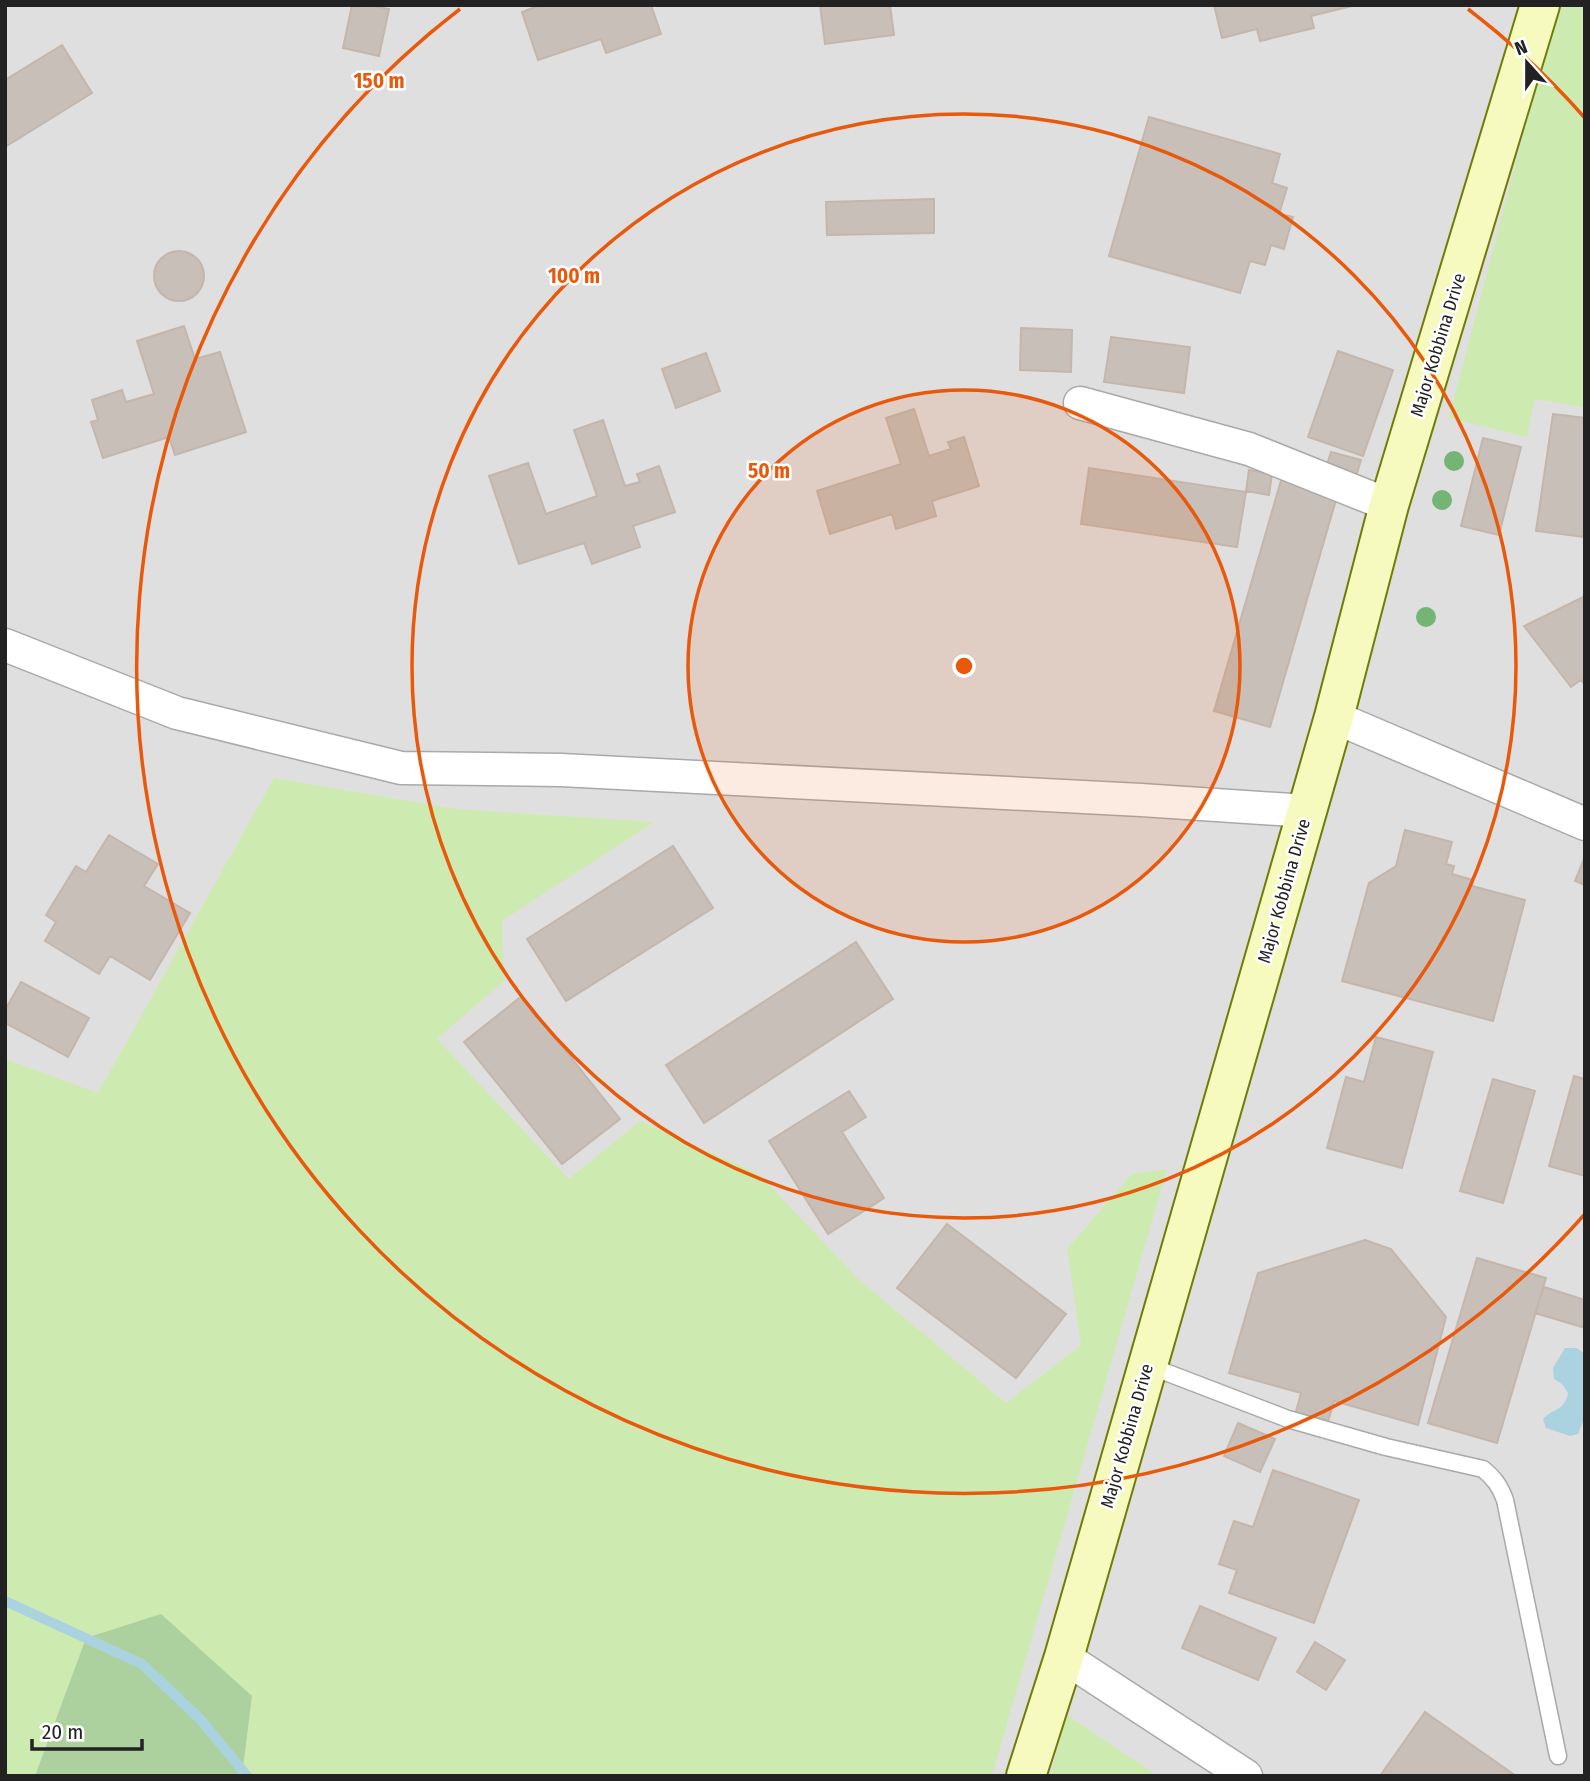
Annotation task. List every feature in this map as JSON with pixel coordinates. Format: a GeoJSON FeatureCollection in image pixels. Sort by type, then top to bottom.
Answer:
{"type":"FeatureCollection","features":[{"type":"Feature","properties":{"kind":"street","name":"Major Kobbina Drive"},"geometry":{"type":"LineString","coordinates":[[1026,1776],[1063,1657],[1334,717],[1389,505],[1541,5]]}},
{"type":"Feature","properties":{"kind":"street"},"geometry":{"type":"LineString","coordinates":[[1080,404],[1249,449],[1389,505]]}},
{"type":"Feature","properties":{"kind":"street"},"geometry":{"type":"LineString","coordinates":[[5,645],[177,713],[401,768],[561,770],[1307,811]]}},
{"type":"Feature","properties":{"kind":"street"},"geometry":{"type":"LineString","coordinates":[[1334,717],[1585,824]]}},
{"type":"Feature","properties":{"kind":"street"},"geometry":{"type":"LineString","coordinates":[[1063,1657],[1246,1776]]}},
{"type":"Feature","properties":{"kind":"lane"},"geometry":{"type":"LineString","coordinates":[[1147,1365],[1288,1419],[1386,1447],[1483,1469],[1491,1475],[1500,1486],[1505,1500],[1558,1756]]}},
{"type":"Feature","properties":{"kind":"shaded area"},"geometry":{"type":"Polygon","coordinates":[[[5,5],[1585,5],[1585,1776],[5,1776],[5,5]]]}},
{"type":"Feature","properties":{"kind":"green space"},"geometry":{"type":"Polygon","coordinates":[[[1557,5],[1585,5],[1585,408],[1535,399],[1527,437],[1449,418],[1557,5]]]}},
{"type":"Feature","properties":{"kind":"green space"},"geometry":{"type":"Polygon","coordinates":[[[274,778],[456,809],[654,822],[502,921],[504,981],[437,1039],[569,1179],[640,1121],[759,1174],[858,1279],[1006,1403],[1081,1345],[1067,1249],[1132,1174],[1167,1169],[992,1776],[242,1776],[252,1696],[86,1638],[35,1776],[5,1776],[5,1059],[98,1093],[274,778]]]}},
{"type":"Feature","properties":{"kind":"green space"},"geometry":{"type":"Polygon","coordinates":[[[161,1614],[252,1696],[242,1776],[35,1776],[86,1638],[161,1614]]]}},
{"type":"Feature","properties":{"kind":"green space"},"geometry":{"type":"Polygon","coordinates":[[[1067,1715],[1158,1776],[1050,1776],[1067,1715]]]}},
{"type":"Feature","properties":{"kind":"water"},"geometry":{"type":"Polygon","coordinates":[[[1565,1348],[1577,1348],[1585,1354],[1585,1417],[1578,1434],[1570,1436],[1546,1428],[1543,1419],[1564,1403],[1568,1393],[1562,1384],[1554,1379],[1553,1368],[1565,1348]]]}},
{"type":"Feature","properties":{"kind":"building"},"geometry":{"type":"Polygon","coordinates":[[[352,5],[389,9],[379,56],[343,48],[352,5]]]}},
{"type":"Feature","properties":{"kind":"building"},"geometry":{"type":"Polygon","coordinates":[[[540,5],[651,5],[661,34],[606,53],[601,39],[538,60],[522,12],[540,5]]]}},
{"type":"Feature","properties":{"kind":"building"},"geometry":{"type":"Polygon","coordinates":[[[820,5],[890,5],[894,35],[825,44],[820,5]]]}},
{"type":"Feature","properties":{"kind":"building"},"geometry":{"type":"Polygon","coordinates":[[[1214,5],[1356,5],[1311,16],[1314,28],[1260,41],[1257,29],[1222,38],[1214,5]]]}},
{"type":"Feature","properties":{"kind":"building"},"geometry":{"type":"Polygon","coordinates":[[[62,45],[92,93],[5,147],[5,80],[62,45]]]}},
{"type":"Feature","properties":{"kind":"building"},"geometry":{"type":"Polygon","coordinates":[[[1149,117],[1280,154],[1272,183],[1287,188],[1279,214],[1293,217],[1284,249],[1271,245],[1265,265],[1250,261],[1240,293],[1109,256],[1149,117]]]}},
{"type":"Feature","properties":{"kind":"building"},"geometry":{"type":"Polygon","coordinates":[[[934,199],[934,233],[827,235],[826,202],[934,199]]]}},
{"type":"Feature","properties":{"kind":"building"},"geometry":{"type":"Polygon","coordinates":[[[179,251],[197,258],[204,276],[197,294],[179,301],[161,294],[154,276],[161,258],[179,251]]]}},
{"type":"Feature","properties":{"kind":"building"},"geometry":{"type":"Polygon","coordinates":[[[184,326],[195,359],[220,352],[246,432],[175,455],[169,437],[103,458],[91,422],[98,420],[92,400],[122,390],[126,402],[154,394],[137,341],[184,326]]]}},
{"type":"Feature","properties":{"kind":"building"},"geometry":{"type":"Polygon","coordinates":[[[1021,328],[1072,330],[1071,372],[1020,370],[1021,328]]]}},
{"type":"Feature","properties":{"kind":"building"},"geometry":{"type":"Polygon","coordinates":[[[1111,337],[1190,347],[1184,393],[1104,382],[1111,337]]]}},
{"type":"Feature","properties":{"kind":"building"},"geometry":{"type":"Polygon","coordinates":[[[1338,351],[1393,370],[1363,456],[1308,437],[1338,351]]]}},
{"type":"Feature","properties":{"kind":"building"},"geometry":{"type":"Polygon","coordinates":[[[706,353],[720,391],[676,408],[662,369],[706,353]]]}},
{"type":"Feature","properties":{"kind":"building"},"geometry":{"type":"Polygon","coordinates":[[[914,409],[929,456],[951,449],[948,442],[964,437],[979,486],[932,501],[936,516],[896,529],[892,514],[830,534],[817,491],[901,464],[886,418],[914,409]]]}},
{"type":"Feature","properties":{"kind":"building"},"geometry":{"type":"Polygon","coordinates":[[[1553,414],[1585,418],[1585,537],[1536,531],[1553,414]]]}},
{"type":"Feature","properties":{"kind":"building"},"geometry":{"type":"Polygon","coordinates":[[[603,420],[625,486],[640,482],[637,474],[659,466],[675,512],[633,526],[640,547],[592,564],[584,543],[519,564],[489,476],[528,463],[546,514],[597,496],[574,430],[603,420]]]}},
{"type":"Feature","properties":{"kind":"building"},"geometry":{"type":"Polygon","coordinates":[[[1483,438],[1521,447],[1499,535],[1461,526],[1483,438]]]}},
{"type":"Feature","properties":{"kind":"building"},"geometry":{"type":"Polygon","coordinates":[[[1331,452],[1361,460],[1353,486],[1323,477],[1331,452]]]}},
{"type":"Feature","properties":{"kind":"building"},"geometry":{"type":"Polygon","coordinates":[[[1089,468],[1246,492],[1237,547],[1081,524],[1089,468]]]}},
{"type":"Feature","properties":{"kind":"building"},"geometry":{"type":"Polygon","coordinates":[[[1249,470],[1272,474],[1269,495],[1246,491],[1249,470]]]}},
{"type":"Feature","properties":{"kind":"building"},"geometry":{"type":"Polygon","coordinates":[[[1282,477],[1338,493],[1270,727],[1214,711],[1282,477]]]}},
{"type":"Feature","properties":{"kind":"building"},"geometry":{"type":"Polygon","coordinates":[[[1585,596],[1585,684],[1581,680],[1571,687],[1524,626],[1585,596]]]}},
{"type":"Feature","properties":{"kind":"building"},"geometry":{"type":"Polygon","coordinates":[[[1405,830],[1452,842],[1446,864],[1454,866],[1452,874],[1473,880],[1472,886],[1525,900],[1493,1021],[1342,981],[1369,883],[1396,866],[1405,830]]]}},
{"type":"Feature","properties":{"kind":"building"},"geometry":{"type":"Polygon","coordinates":[[[109,835],[158,864],[144,886],[190,913],[150,980],[110,956],[99,974],[45,941],[56,922],[46,915],[76,866],[86,872],[109,835]]]}},
{"type":"Feature","properties":{"kind":"building"},"geometry":{"type":"Polygon","coordinates":[[[673,846],[713,908],[566,1001],[527,939],[673,846]]]}},
{"type":"Feature","properties":{"kind":"building"},"geometry":{"type":"Polygon","coordinates":[[[1585,856],[1585,885],[1575,881],[1585,856]]]}},
{"type":"Feature","properties":{"kind":"building"},"geometry":{"type":"Polygon","coordinates":[[[856,942],[893,999],[704,1123],[666,1065],[856,942]]]}},
{"type":"Feature","properties":{"kind":"building"},"geometry":{"type":"Polygon","coordinates":[[[21,982],[89,1018],[68,1057],[5,1023],[5,1010],[21,982]]]}},
{"type":"Feature","properties":{"kind":"building"},"geometry":{"type":"Polygon","coordinates":[[[522,996],[620,1119],[562,1164],[464,1042],[522,996]]]}},
{"type":"Feature","properties":{"kind":"building"},"geometry":{"type":"Polygon","coordinates":[[[1376,1037],[1433,1052],[1402,1168],[1327,1148],[1346,1077],[1364,1082],[1376,1037]]]}},
{"type":"Feature","properties":{"kind":"building"},"geometry":{"type":"Polygon","coordinates":[[[1574,1076],[1585,1079],[1585,1176],[1549,1166],[1574,1076]]]}},
{"type":"Feature","properties":{"kind":"building"},"geometry":{"type":"Polygon","coordinates":[[[1493,1079],[1535,1091],[1503,1203],[1460,1191],[1493,1079]]]}},
{"type":"Feature","properties":{"kind":"building"},"geometry":{"type":"Polygon","coordinates":[[[849,1091],[866,1117],[842,1132],[884,1198],[828,1234],[769,1141],[849,1091]]]}},
{"type":"Feature","properties":{"kind":"building"},"geometry":{"type":"Polygon","coordinates":[[[947,1224],[1066,1314],[1016,1378],[897,1288],[947,1224]]]}},
{"type":"Feature","properties":{"kind":"building"},"geometry":{"type":"Polygon","coordinates":[[[1365,1240],[1391,1249],[1446,1317],[1418,1425],[1334,1401],[1327,1425],[1295,1415],[1301,1393],[1229,1373],[1258,1273],[1365,1240]]]}},
{"type":"Feature","properties":{"kind":"building"},"geometry":{"type":"Polygon","coordinates":[[[1477,1258],[1546,1278],[1497,1443],[1428,1423],[1477,1258]]]}},
{"type":"Feature","properties":{"kind":"building"},"geometry":{"type":"Polygon","coordinates":[[[1544,1287],[1585,1300],[1585,1328],[1535,1313],[1544,1287]]]}},
{"type":"Feature","properties":{"kind":"building"},"geometry":{"type":"Polygon","coordinates":[[[1238,1423],[1275,1439],[1260,1472],[1224,1456],[1238,1423]]]}},
{"type":"Feature","properties":{"kind":"building"},"geometry":{"type":"Polygon","coordinates":[[[1273,1470],[1359,1500],[1314,1623],[1229,1593],[1237,1570],[1219,1564],[1234,1521],[1253,1527],[1273,1470]]]}},
{"type":"Feature","properties":{"kind":"building"},"geometry":{"type":"Polygon","coordinates":[[[1200,1606],[1276,1638],[1258,1680],[1182,1648],[1200,1606]]]}},
{"type":"Feature","properties":{"kind":"building"},"geometry":{"type":"Polygon","coordinates":[[[1315,1642],[1345,1660],[1326,1690],[1297,1672],[1315,1642]]]}},
{"type":"Feature","properties":{"kind":"building"},"geometry":{"type":"Polygon","coordinates":[[[1425,1712],[1516,1776],[1380,1776],[1425,1712]]]}},
{"type":"Feature","properties":{"kind":"waterway"},"geometry":{"type":"LineString","coordinates":[[5,1601],[142,1664],[201,1720],[247,1776]]}}]}
